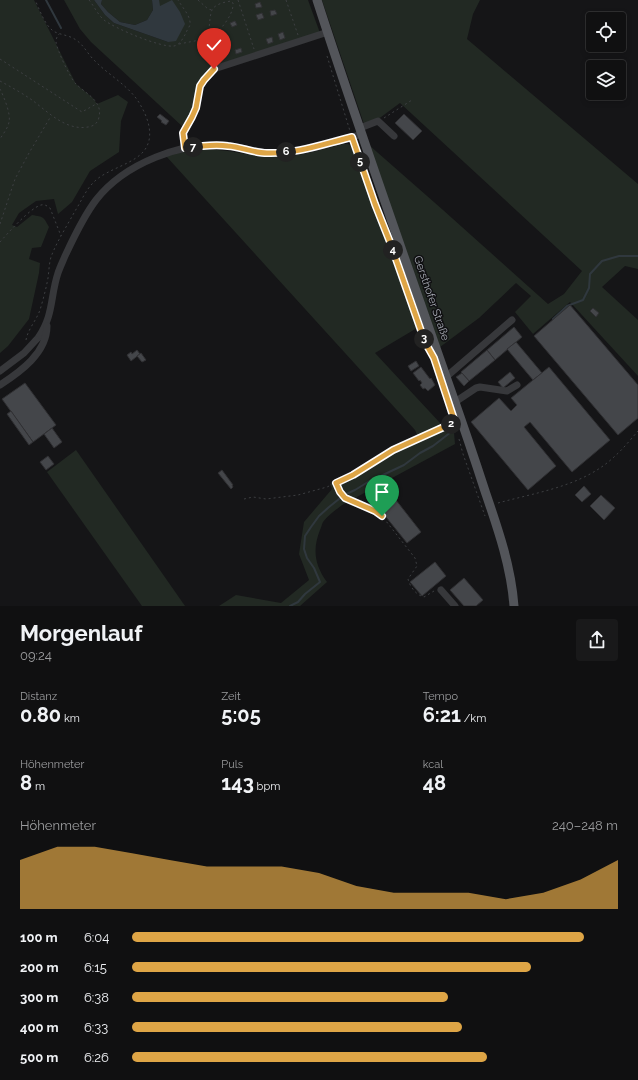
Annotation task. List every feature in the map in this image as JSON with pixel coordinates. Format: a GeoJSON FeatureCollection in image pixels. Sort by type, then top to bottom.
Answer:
{"type":"FeatureCollection","features":[{"type":"Feature","properties":{"kind":"main road","name":"Gersthofer Straße"},"geometry":{"type":"LineString","coordinates":[[317,0],[501,538],[513,591],[514,606]]}},
{"type":"Feature","properties":{"kind":"street"},"geometry":{"type":"LineString","coordinates":[[185,148],[183,133],[194,112],[200,86],[214,69],[328,32]]}},
{"type":"Feature","properties":{"kind":"street"},"geometry":{"type":"LineString","coordinates":[[0,386],[20,372],[36,355],[46,337],[58,273],[75,233],[96,200],[115,181],[138,166],[167,153],[185,148],[228,146],[265,153],[281,153],[310,149],[352,137],[378,122],[394,136]]}},
{"type":"Feature","properties":{"kind":"street"},"geometry":{"type":"LineString","coordinates":[[446,377],[512,320]]}},
{"type":"Feature","properties":{"kind":"street"},"geometry":{"type":"LineString","coordinates":[[0,371],[24,353],[37,339],[48,322]]}},
{"type":"Feature","properties":{"kind":"street"},"geometry":{"type":"LineString","coordinates":[[455,402],[480,386],[507,390],[517,384]]}},
{"type":"Feature","properties":{"kind":"street"},"geometry":{"type":"LineString","coordinates":[[441,590],[455,606]]}},
{"type":"Feature","properties":{"kind":"path"},"geometry":{"type":"LineString","coordinates":[[24,353],[27,334],[39,312],[52,256],[84,196],[92,183],[144,152],[148,146],[150,137],[150,128],[145,114],[133,94],[95,61],[78,41],[72,37],[50,29],[45,22],[35,0]]}},
{"type":"Feature","properties":{"kind":"path"},"geometry":{"type":"LineString","coordinates":[[89,0],[104,20],[132,35],[167,46],[174,46],[205,39],[209,36]]}},
{"type":"Feature","properties":{"kind":"path"},"geometry":{"type":"LineString","coordinates":[[178,0],[186,12],[190,25],[178,44]]}},
{"type":"Feature","properties":{"kind":"path"},"geometry":{"type":"LineString","coordinates":[[198,0],[208,9],[212,10]]}},
{"type":"Feature","properties":{"kind":"path"},"geometry":{"type":"LineString","coordinates":[[238,0],[256,56]]}},
{"type":"Feature","properties":{"kind":"path"},"geometry":{"type":"LineString","coordinates":[[286,0],[300,42]]}},
{"type":"Feature","properties":{"kind":"path"},"geometry":{"type":"LineString","coordinates":[[209,41],[227,20],[233,6],[231,1],[217,5],[212,10],[208,50],[214,69]]}},
{"type":"Feature","properties":{"kind":"path"},"geometry":{"type":"LineString","coordinates":[[0,81],[31,100],[61,122],[85,127],[92,126],[97,122],[99,110],[97,104],[93,98],[76,84],[72,77],[56,43],[56,37],[59,33]]}},
{"type":"Feature","properties":{"kind":"path"},"geometry":{"type":"LineString","coordinates":[[326,56],[375,204],[390,242]]}},
{"type":"Feature","properties":{"kind":"path"},"geometry":{"type":"LineString","coordinates":[[0,59],[82,112],[97,104]]}},
{"type":"Feature","properties":{"kind":"path"},"geometry":{"type":"LineString","coordinates":[[0,89],[7,107],[10,122],[0,139]]}},
{"type":"Feature","properties":{"kind":"path"},"geometry":{"type":"LineString","coordinates":[[378,122],[412,100]]}},
{"type":"Feature","properties":{"kind":"path"},"geometry":{"type":"LineString","coordinates":[[0,224],[16,179],[29,153],[52,116]]}},
{"type":"Feature","properties":{"kind":"path"},"geometry":{"type":"LineString","coordinates":[[0,242],[40,205],[46,205],[50,208],[62,236]]}},
{"type":"Feature","properties":{"kind":"path"},"geometry":{"type":"LineString","coordinates":[[0,215],[3,212]]}},
{"type":"Feature","properties":{"kind":"path"},"geometry":{"type":"LineString","coordinates":[[403,278],[428,348]]}},
{"type":"Feature","properties":{"kind":"path"},"geometry":{"type":"LineString","coordinates":[[244,499],[266,499],[317,491],[353,475],[393,450],[413,442],[444,426],[461,420]]}},
{"type":"Feature","properties":{"kind":"path"},"geometry":{"type":"LineString","coordinates":[[490,506],[564,485],[585,476],[601,467],[615,456],[638,431]]}},
{"type":"Feature","properties":{"kind":"path"},"geometry":{"type":"LineString","coordinates":[[458,435],[486,521]]}},
{"type":"Feature","properties":{"kind":"path"},"geometry":{"type":"LineString","coordinates":[[336,483],[340,492],[345,498],[370,508],[382,516],[415,558],[417,566],[408,579],[410,585],[419,596],[424,597],[437,589],[441,590]]}},
{"type":"Feature","properties":{"kind":"shaded area"},"geometry":{"type":"Polygon","coordinates":[[[0,0],[34,0],[76,84],[93,98],[97,104],[118,95],[128,102],[121,121],[119,152],[90,171],[72,202],[58,214],[54,199],[36,201],[19,213],[12,225],[17,227],[32,215],[43,218],[49,227],[41,247],[32,248],[29,259],[40,263],[29,319],[8,346],[0,353],[0,0]]]}},
{"type":"Feature","properties":{"kind":"shaded area"},"geometry":{"type":"Polygon","coordinates":[[[64,0],[94,0],[105,15],[114,23],[168,42],[159,6],[159,0],[308,0],[320,33],[210,70],[194,108],[183,127],[91,42],[80,29],[64,0]]]}},
{"type":"Feature","properties":{"kind":"shaded area"},"geometry":{"type":"Polygon","coordinates":[[[94,0],[102,0],[101,4],[120,22],[135,25],[147,20],[153,10],[152,0],[159,0],[160,6],[172,0],[180,12],[185,24],[176,41],[168,42],[114,23],[105,15],[94,0]]]}},
{"type":"Feature","properties":{"kind":"shaded area"},"geometry":{"type":"Polygon","coordinates":[[[102,0],[152,0],[153,10],[147,20],[135,25],[120,22],[101,4],[102,0]]]}},
{"type":"Feature","properties":{"kind":"shaded area"},"geometry":{"type":"Polygon","coordinates":[[[322,0],[480,0],[473,14],[467,39],[638,184],[638,269],[625,266],[602,287],[638,320],[638,376],[570,302],[533,334],[515,312],[531,296],[516,283],[479,318],[440,347],[369,145],[548,304],[564,294],[582,271],[400,103],[377,120],[364,124],[322,0]]]}},
{"type":"Feature","properties":{"kind":"shaded area"},"geometry":{"type":"Polygon","coordinates":[[[348,144],[351,146],[417,328],[375,353],[442,425],[453,421],[455,444],[342,505],[327,517],[323,522],[316,544],[316,558],[317,564],[327,582],[300,606],[219,606],[236,595],[281,603],[309,580],[299,554],[304,522],[332,489],[330,484],[361,468],[391,449],[418,437],[415,430],[166,156],[184,151],[212,150],[230,151],[264,157],[277,157],[296,155],[348,144]]]}},
{"type":"Feature","properties":{"kind":"shaded area"},"geometry":{"type":"Polygon","coordinates":[[[76,450],[185,606],[142,606],[47,472],[76,450]]]}},
{"type":"Feature","properties":{"kind":"building"},"geometry":{"type":"Polygon","coordinates":[[[260,2],[262,7],[256,8],[255,4],[260,2]]]}},
{"type":"Feature","properties":{"kind":"building"},"geometry":{"type":"Polygon","coordinates":[[[275,10],[277,14],[271,16],[270,11],[275,10]]]}},
{"type":"Feature","properties":{"kind":"building"},"geometry":{"type":"Polygon","coordinates":[[[262,13],[264,18],[258,20],[256,15],[262,13]]]}},
{"type":"Feature","properties":{"kind":"building"},"geometry":{"type":"Polygon","coordinates":[[[235,21],[237,25],[232,27],[230,23],[235,21]]]}},
{"type":"Feature","properties":{"kind":"building"},"geometry":{"type":"Polygon","coordinates":[[[283,32],[285,38],[280,40],[278,34],[283,32]]]}},
{"type":"Feature","properties":{"kind":"building"},"geometry":{"type":"Polygon","coordinates":[[[227,36],[229,42],[222,43],[221,38],[227,36]]]}},
{"type":"Feature","properties":{"kind":"building"},"geometry":{"type":"Polygon","coordinates":[[[272,37],[273,42],[268,44],[266,39],[272,37]]]}},
{"type":"Feature","properties":{"kind":"building"},"geometry":{"type":"Polygon","coordinates":[[[241,48],[242,52],[236,54],[235,50],[241,48]]]}},
{"type":"Feature","properties":{"kind":"building"},"geometry":{"type":"Polygon","coordinates":[[[160,114],[169,121],[166,125],[157,117],[160,114]]]}},
{"type":"Feature","properties":{"kind":"building"},"geometry":{"type":"Polygon","coordinates":[[[404,114],[422,131],[413,140],[395,123],[404,114]]]}},
{"type":"Feature","properties":{"kind":"building"},"geometry":{"type":"Polygon","coordinates":[[[570,305],[638,385],[638,418],[618,435],[534,336],[570,305]]]}},
{"type":"Feature","properties":{"kind":"building"},"geometry":{"type":"Polygon","coordinates":[[[593,308],[599,313],[596,317],[590,311],[593,308]]]}},
{"type":"Feature","properties":{"kind":"building"},"geometry":{"type":"Polygon","coordinates":[[[514,327],[522,337],[495,360],[487,350],[514,327]]]}},
{"type":"Feature","properties":{"kind":"building"},"geometry":{"type":"Polygon","coordinates":[[[516,342],[542,373],[533,380],[507,349],[516,342]]]}},
{"type":"Feature","properties":{"kind":"building"},"geometry":{"type":"Polygon","coordinates":[[[137,350],[140,354],[131,361],[127,355],[131,352],[132,354],[137,350]]]}},
{"type":"Feature","properties":{"kind":"building"},"geometry":{"type":"Polygon","coordinates":[[[487,350],[495,360],[469,381],[461,372],[487,350]]]}},
{"type":"Feature","properties":{"kind":"building"},"geometry":{"type":"Polygon","coordinates":[[[141,353],[146,360],[142,362],[137,356],[141,353]]]}},
{"type":"Feature","properties":{"kind":"building"},"geometry":{"type":"Polygon","coordinates":[[[416,361],[419,366],[411,371],[408,366],[416,361]]]}},
{"type":"Feature","properties":{"kind":"building"},"geometry":{"type":"Polygon","coordinates":[[[421,367],[435,385],[428,391],[425,388],[423,389],[420,385],[422,383],[413,373],[421,367]]]}},
{"type":"Feature","properties":{"kind":"building"},"geometry":{"type":"Polygon","coordinates":[[[549,367],[610,440],[572,472],[530,422],[524,427],[556,466],[528,490],[471,422],[499,398],[511,411],[517,405],[511,398],[549,367]]]}},
{"type":"Feature","properties":{"kind":"building"},"geometry":{"type":"Polygon","coordinates":[[[510,372],[515,378],[503,388],[498,382],[510,372]]]}},
{"type":"Feature","properties":{"kind":"building"},"geometry":{"type":"Polygon","coordinates":[[[462,373],[469,381],[464,386],[456,377],[462,373]]]}},
{"type":"Feature","properties":{"kind":"building"},"geometry":{"type":"Polygon","coordinates":[[[25,383],[56,425],[33,442],[2,399],[25,383]]]}},
{"type":"Feature","properties":{"kind":"building"},"geometry":{"type":"Polygon","coordinates":[[[11,411],[33,442],[29,445],[7,414],[11,411]]]}},
{"type":"Feature","properties":{"kind":"building"},"geometry":{"type":"Polygon","coordinates":[[[52,428],[62,442],[54,448],[44,434],[52,428]]]}},
{"type":"Feature","properties":{"kind":"building"},"geometry":{"type":"Polygon","coordinates":[[[48,456],[54,464],[46,470],[40,462],[48,456]]]}},
{"type":"Feature","properties":{"kind":"building"},"geometry":{"type":"Polygon","coordinates":[[[222,470],[233,485],[231,489],[218,473],[222,470]]]}},
{"type":"Feature","properties":{"kind":"building"},"geometry":{"type":"Polygon","coordinates":[[[584,486],[591,494],[582,502],[575,495],[584,486]]]}},
{"type":"Feature","properties":{"kind":"building"},"geometry":{"type":"Polygon","coordinates":[[[392,495],[421,532],[407,543],[378,507],[392,495]]]}},
{"type":"Feature","properties":{"kind":"building"},"geometry":{"type":"Polygon","coordinates":[[[601,495],[615,508],[604,520],[590,506],[601,495]]]}},
{"type":"Feature","properties":{"kind":"building"},"geometry":{"type":"Polygon","coordinates":[[[435,562],[446,576],[422,596],[410,582],[435,562]]]}},
{"type":"Feature","properties":{"kind":"building"},"geometry":{"type":"Polygon","coordinates":[[[464,578],[483,600],[476,606],[464,606],[450,590],[464,578]]]}},
{"type":"Feature","properties":{"kind":"waterway"},"geometry":{"type":"LineString","coordinates":[[46,0],[61,28]]}},
{"type":"Feature","properties":{"kind":"waterway"},"geometry":{"type":"LineString","coordinates":[[553,319],[567,306],[583,300],[589,288],[590,274],[602,261],[619,256],[638,256]]}},
{"type":"Feature","properties":{"kind":"waterway"},"geometry":{"type":"LineString","coordinates":[[290,606],[298,602],[305,594],[320,582],[314,568],[307,558],[304,549],[305,536],[319,516],[344,495],[404,465],[451,432]]}},
{"type":"Feature","properties":{"kind":"route"},"geometry":{"type":"LineString","coordinates":[[214,69],[200,86],[196,108],[183,133],[185,148],[201,146],[228,146],[265,153],[281,153],[310,149],[352,137],[425,342],[434,358],[455,422],[393,450],[353,475],[336,483],[340,492],[345,498],[366,506],[382,516]]}}]}
